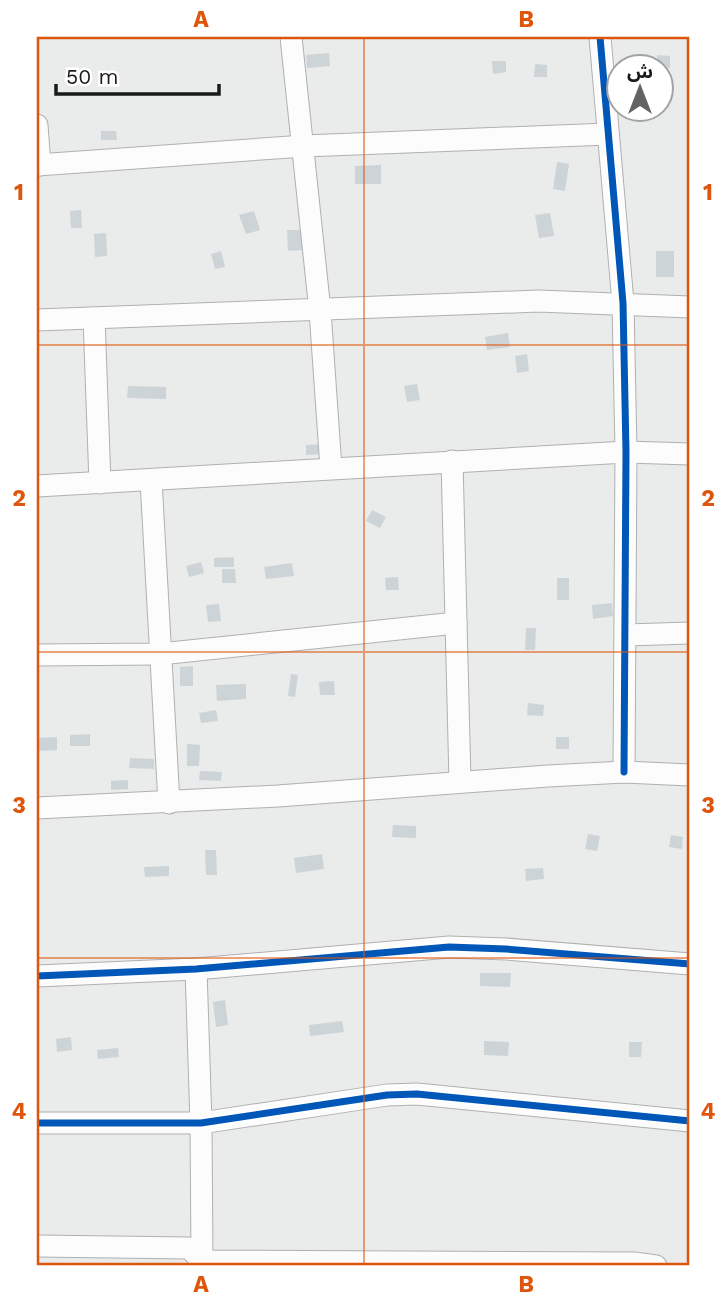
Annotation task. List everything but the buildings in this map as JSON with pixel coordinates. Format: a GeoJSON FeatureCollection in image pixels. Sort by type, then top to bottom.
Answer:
{"type":"FeatureCollection","features":[{"type":"Feature","properties":{"kind":"street"},"geometry":{"type":"LineString","coordinates":[[291,37],[320,310],[331,468]]}},
{"type":"Feature","properties":{"kind":"street"},"geometry":{"type":"LineString","coordinates":[[600,37],[623,303],[626,452],[624,772]]}},
{"type":"Feature","properties":{"kind":"street"},"geometry":{"type":"LineString","coordinates":[[37,125],[38,165],[304,146],[608,134]]}},
{"type":"Feature","properties":{"kind":"street"},"geometry":{"type":"LineString","coordinates":[[37,320],[538,301],[690,307]]}},
{"type":"Feature","properties":{"kind":"street"},"geometry":{"type":"LineString","coordinates":[[94,318],[100,483]]}},
{"type":"Feature","properties":{"kind":"street"},"geometry":{"type":"LineString","coordinates":[[37,486],[626,452],[690,454]]}},
{"type":"Feature","properties":{"kind":"street"},"geometry":{"type":"LineString","coordinates":[[452,461],[460,781]]}},
{"type":"Feature","properties":{"kind":"street"},"geometry":{"type":"LineString","coordinates":[[151,480],[169,803]]}},
{"type":"Feature","properties":{"kind":"street"},"geometry":{"type":"LineString","coordinates":[[37,655],[160,654],[456,623]]}},
{"type":"Feature","properties":{"kind":"street"},"geometry":{"type":"LineString","coordinates":[[626,635],[690,633]]}},
{"type":"Feature","properties":{"kind":"street"},"geometry":{"type":"LineString","coordinates":[[37,808],[169,803],[460,781],[624,772],[690,775]]}},
{"type":"Feature","properties":{"kind":"street"},"geometry":{"type":"LineString","coordinates":[[37,975],[196,969],[449,947],[690,964]]}},
{"type":"Feature","properties":{"kind":"street"},"geometry":{"type":"LineString","coordinates":[[193,1258],[201,1123],[196,969]]}},
{"type":"Feature","properties":{"kind":"street"},"geometry":{"type":"LineString","coordinates":[[37,1123],[201,1123],[387,1095],[417,1094],[690,1121]]}},
{"type":"Feature","properties":{"kind":"street"},"geometry":{"type":"LineString","coordinates":[[37,1246],[193,1258],[656,1266]]}},
{"type":"Feature","properties":{"kind":"cycle path"},"geometry":{"type":"LineString","coordinates":[[600,37],[623,303],[626,452],[624,772]]}},
{"type":"Feature","properties":{"kind":"cycle path"},"geometry":{"type":"LineString","coordinates":[[37,976],[196,969],[449,947],[690,964]]}},
{"type":"Feature","properties":{"kind":"cycle path"},"geometry":{"type":"LineString","coordinates":[[37,1123],[201,1123],[387,1095],[417,1094],[690,1121]]}}]}
